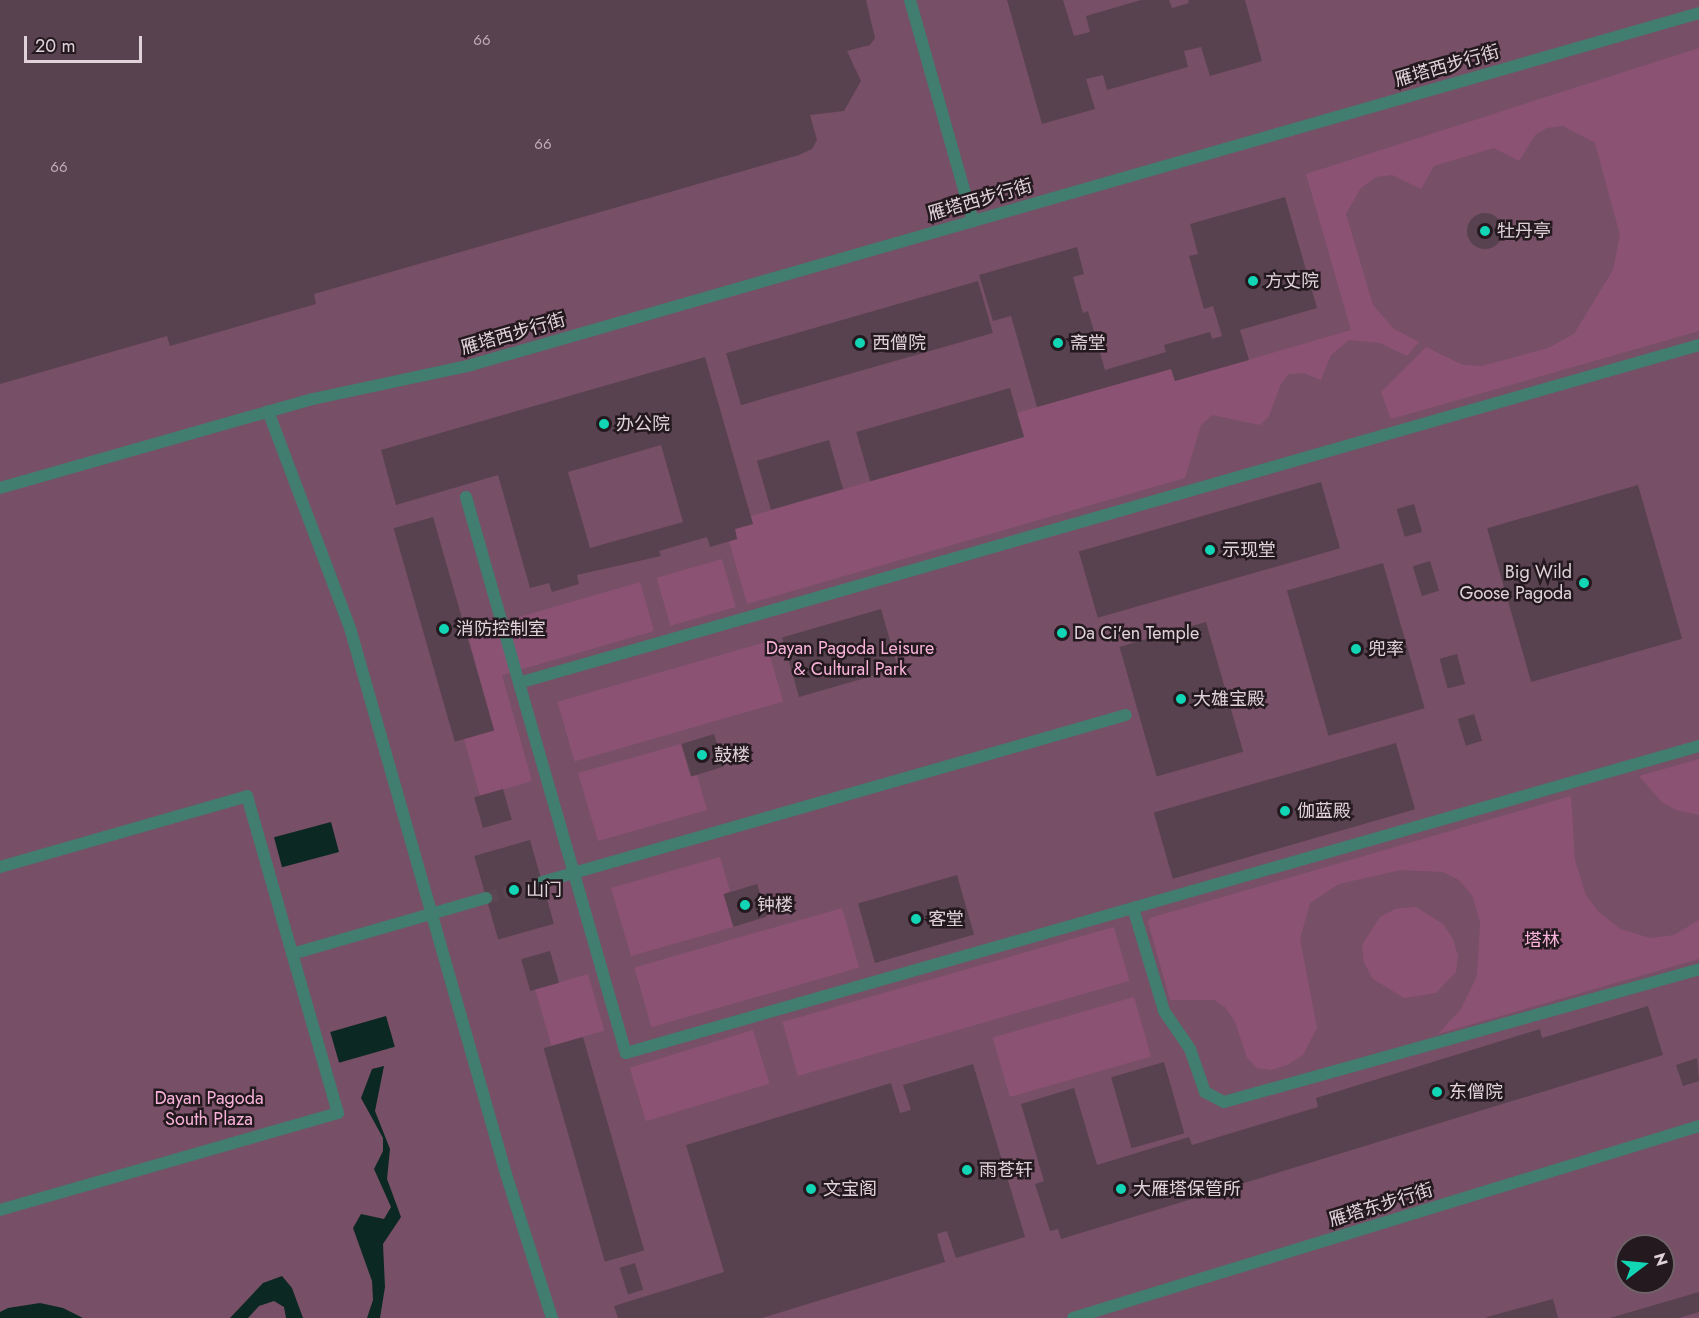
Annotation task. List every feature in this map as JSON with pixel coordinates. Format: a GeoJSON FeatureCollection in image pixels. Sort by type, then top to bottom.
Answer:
{"type":"FeatureCollection","features":[{"type":"Feature","properties":{"kind":"street"},"geometry":{"type":"LineString","coordinates":[[910,0],[973,221]]}},
{"type":"Feature","properties":{"kind":"street","name":"雁塔西步行街"},"geometry":{"type":"LineString","coordinates":[[0,488],[268,411],[471,365],[1699,13]]}},
{"type":"Feature","properties":{"kind":"street"},"geometry":{"type":"LineString","coordinates":[[519,683],[1699,345]]}},
{"type":"Feature","properties":{"kind":"street"},"geometry":{"type":"LineString","coordinates":[[268,411],[350,628],[552,1318]]}},
{"type":"Feature","properties":{"kind":"street"},"geometry":{"type":"LineString","coordinates":[[466,497],[626,1053],[1699,746]]}},
{"type":"Feature","properties":{"kind":"street"},"geometry":{"type":"LineString","coordinates":[[542,882],[1126,715]]}},
{"type":"Feature","properties":{"kind":"street"},"geometry":{"type":"LineString","coordinates":[[0,867],[247,796],[338,1113],[0,1210]]}},
{"type":"Feature","properties":{"kind":"street"},"geometry":{"type":"LineString","coordinates":[[292,954],[486,898]]}},
{"type":"Feature","properties":{"kind":"street"},"geometry":{"type":"LineString","coordinates":[[1133,908],[1164,1011],[1190,1049],[1205,1092],[1224,1102],[1699,969]]}},
{"type":"Feature","properties":{"kind":"street","name":"雁塔东步行街"},"geometry":{"type":"LineString","coordinates":[[1073,1318],[1699,1126]]}},
{"type":"Feature","properties":{"kind":"green space","name":"Dayan Pagoda Leisure & Cultural Park"},"geometry":{"type":"Polygon","coordinates":[[[0,0],[1699,0],[1699,1318],[0,1318],[0,0]]]}},
{"type":"Feature","properties":{"kind":"green space"},"geometry":{"type":"Polygon","coordinates":[[[1699,48],[1699,331],[1391,419],[1381,392],[1426,347],[1463,365],[1482,366],[1548,348],[1574,334],[1613,270],[1620,235],[1595,143],[1563,126],[1547,128],[1536,134],[1519,161],[1494,148],[1434,166],[1421,189],[1392,175],[1376,177],[1361,188],[1346,214],[1373,305],[1394,329],[1419,342],[1407,356],[1380,343],[1349,340],[1331,355],[1321,380],[1304,373],[1289,374],[1281,384],[1269,416],[1260,425],[1212,415],[1201,425],[1185,478],[747,604],[729,541],[737,539],[735,529],[753,524],[751,516],[1024,437],[1017,413],[1171,369],[1175,381],[1351,330],[1306,174],[1699,48]]]}},
{"type":"Feature","properties":{"kind":"green space"},"geometry":{"type":"Polygon","coordinates":[[[722,559],[736,607],[670,626],[657,578],[722,559]]]}},
{"type":"Feature","properties":{"kind":"green space"},"geometry":{"type":"Polygon","coordinates":[[[640,582],[654,631],[502,675],[532,781],[480,796],[464,739],[494,730],[467,632],[640,582]]]}},
{"type":"Feature","properties":{"kind":"green space"},"geometry":{"type":"Polygon","coordinates":[[[766,642],[783,702],[574,761],[557,702],[766,642]]]}},
{"type":"Feature","properties":{"kind":"green space"},"geometry":{"type":"Polygon","coordinates":[[[681,744],[690,776],[697,775],[707,810],[598,841],[578,773],[681,744]]]}},
{"type":"Feature","properties":{"kind":"green space"},"geometry":{"type":"Polygon","coordinates":[[[1699,759],[1699,815],[1676,810],[1662,802],[1639,776],[1699,759]]]}},
{"type":"Feature","properties":{"kind":"green space","name":"塔林"},"geometry":{"type":"Polygon","coordinates":[[[1571,796],[1575,860],[1586,895],[1597,910],[1620,929],[1650,938],[1674,935],[1699,920],[1699,959],[1438,1034],[1461,1009],[1477,976],[1480,922],[1473,897],[1459,880],[1443,872],[1401,870],[1339,884],[1310,903],[1300,939],[1317,1028],[1303,1055],[1287,1065],[1271,1070],[1257,1068],[1247,1058],[1235,1022],[1225,1007],[1214,1000],[1170,1000],[1148,922],[1150,918],[1571,796]]]}},
{"type":"Feature","properties":{"kind":"green space"},"geometry":{"type":"Polygon","coordinates":[[[720,857],[730,891],[724,894],[733,927],[631,956],[611,888],[720,857]]]}},
{"type":"Feature","properties":{"kind":"green space"},"geometry":{"type":"Polygon","coordinates":[[[1416,907],[1443,924],[1453,939],[1458,956],[1456,972],[1436,993],[1404,998],[1373,979],[1364,963],[1362,945],[1380,917],[1395,909],[1416,907]]]}},
{"type":"Feature","properties":{"kind":"green space"},"geometry":{"type":"Polygon","coordinates":[[[842,908],[859,968],[651,1027],[634,968],[842,908]]]}},
{"type":"Feature","properties":{"kind":"green space"},"geometry":{"type":"Polygon","coordinates":[[[1114,927],[1129,981],[798,1076],[782,1022],[1114,927]]]}},
{"type":"Feature","properties":{"kind":"green space"},"geometry":{"type":"Polygon","coordinates":[[[588,974],[604,1031],[551,1046],[535,989],[588,974]]]}},
{"type":"Feature","properties":{"kind":"green space"},"geometry":{"type":"Polygon","coordinates":[[[1134,997],[1151,1057],[1010,1097],[993,1038],[1134,997]]]}},
{"type":"Feature","properties":{"kind":"green space"},"geometry":{"type":"Polygon","coordinates":[[[753,1030],[769,1084],[646,1121],[630,1068],[753,1030]]]}},
{"type":"Feature","properties":{"kind":"shaded area"},"geometry":{"type":"Polygon","coordinates":[[[331,822],[339,852],[282,867],[274,837],[331,822]]]}},
{"type":"Feature","properties":{"kind":"shaded area"},"geometry":{"type":"Polygon","coordinates":[[[386,1016],[395,1047],[339,1063],[330,1032],[386,1016]]]}},
{"type":"Feature","properties":{"kind":"shaded area"},"geometry":{"type":"Polygon","coordinates":[[[384,1066],[375,1111],[390,1149],[387,1179],[401,1217],[383,1244],[385,1287],[380,1318],[367,1318],[373,1300],[372,1281],[353,1228],[361,1214],[384,1219],[391,1207],[374,1169],[383,1151],[383,1138],[361,1098],[372,1069],[384,1066]]]}},
{"type":"Feature","properties":{"kind":"shaded area"},"geometry":{"type":"Polygon","coordinates":[[[282,1276],[292,1288],[303,1318],[286,1318],[284,1307],[274,1301],[259,1306],[248,1318],[230,1318],[263,1283],[282,1276]]]}},
{"type":"Feature","properties":{"kind":"shaded area"},"geometry":{"type":"Polygon","coordinates":[[[40,1303],[63,1308],[83,1318],[0,1318],[0,1312],[8,1308],[40,1303]]]}},
{"type":"Feature","properties":{"kind":"building"},"geometry":{"type":"Polygon","coordinates":[[[0,0],[866,0],[875,38],[870,45],[847,51],[861,81],[844,111],[810,115],[817,140],[812,149],[799,155],[314,294],[316,304],[170,346],[167,336],[0,384],[0,0]]]}},
{"type":"Feature","properties":{"kind":"building"},"geometry":{"type":"Polygon","coordinates":[[[1007,0],[1063,0],[1074,36],[1090,32],[1086,16],[1141,0],[1169,0],[1172,8],[1189,3],[1188,0],[1245,0],[1262,61],[1210,76],[1201,47],[1184,51],[1188,67],[1107,90],[1103,75],[1086,79],[1095,109],[1042,124],[1007,0]]]}},
{"type":"Feature","properties":{"kind":"building"},"geometry":{"type":"Polygon","coordinates":[[[1285,197],[1317,308],[1240,330],[1249,360],[1175,381],[1171,369],[1037,407],[1011,316],[993,321],[979,275],[1077,247],[1084,274],[1073,277],[1083,313],[1088,311],[1105,370],[1166,352],[1164,345],[1210,332],[1212,339],[1222,336],[1213,306],[1204,309],[1189,256],[1198,254],[1190,224],[1285,197]]]}},
{"type":"Feature","properties":{"kind":"building","name":"牡丹亭"},"geometry":{"type":"Polygon","coordinates":[[[1485,213],[1497,219],[1503,231],[1497,243],[1485,249],[1473,243],[1467,231],[1473,219],[1485,213]]]}},
{"type":"Feature","properties":{"kind":"building","name":"西僧院"},"geometry":{"type":"Polygon","coordinates":[[[978,281],[993,333],[741,405],[726,353],[978,281]]]}},
{"type":"Feature","properties":{"kind":"building"},"geometry":{"type":"Polygon","coordinates":[[[705,357],[753,524],[735,529],[737,539],[710,547],[707,537],[659,551],[661,556],[577,575],[579,584],[552,592],[549,583],[530,588],[498,475],[396,505],[381,450],[705,357]],[[661,445],[568,472],[590,548],[683,522],[661,445]]]}},
{"type":"Feature","properties":{"kind":"building"},"geometry":{"type":"Polygon","coordinates":[[[1010,388],[1024,437],[870,481],[856,432],[1010,388]]]}},
{"type":"Feature","properties":{"kind":"building"},"geometry":{"type":"Polygon","coordinates":[[[829,440],[843,489],[771,510],[757,461],[829,440]]]}},
{"type":"Feature","properties":{"kind":"building","name":"示现堂"},"geometry":{"type":"Polygon","coordinates":[[[1321,482],[1340,548],[1098,618],[1079,551],[1321,482]]]}},
{"type":"Feature","properties":{"kind":"building","name":"Big Wild Goose Pagoda"},"geometry":{"type":"Polygon","coordinates":[[[1638,485],[1682,639],[1531,682],[1487,528],[1638,485]]]}},
{"type":"Feature","properties":{"kind":"building"},"geometry":{"type":"Polygon","coordinates":[[[1414,504],[1422,532],[1405,537],[1397,509],[1414,504]]]}},
{"type":"Feature","properties":{"kind":"building","name":"消防控制室"},"geometry":{"type":"Polygon","coordinates":[[[433,517],[494,730],[455,742],[394,528],[433,517]]]}},
{"type":"Feature","properties":{"kind":"building"},"geometry":{"type":"Polygon","coordinates":[[[1430,561],[1439,591],[1422,596],[1413,566],[1430,561]]]}},
{"type":"Feature","properties":{"kind":"building","name":"兜率"},"geometry":{"type":"Polygon","coordinates":[[[1383,563],[1425,708],[1328,736],[1287,591],[1383,563]]]}},
{"type":"Feature","properties":{"kind":"building"},"geometry":{"type":"Polygon","coordinates":[[[881,609],[898,669],[799,697],[782,637],[881,609]]]}},
{"type":"Feature","properties":{"kind":"building","name":"大雄宝殿"},"geometry":{"type":"Polygon","coordinates":[[[1206,622],[1243,752],[1157,777],[1119,647],[1206,622]]]}},
{"type":"Feature","properties":{"kind":"building"},"geometry":{"type":"Polygon","coordinates":[[[1457,654],[1465,684],[1448,689],[1440,659],[1457,654]]]}},
{"type":"Feature","properties":{"kind":"building"},"geometry":{"type":"Polygon","coordinates":[[[1474,714],[1482,741],[1466,746],[1458,719],[1474,714]]]}},
{"type":"Feature","properties":{"kind":"building","name":"鼓楼"},"geometry":{"type":"Polygon","coordinates":[[[714,734],[724,767],[691,776],[681,744],[714,734]]]}},
{"type":"Feature","properties":{"kind":"building","name":"伽蓝殿"},"geometry":{"type":"Polygon","coordinates":[[[1396,743],[1415,809],[1173,879],[1154,812],[1396,743]]]}},
{"type":"Feature","properties":{"kind":"building"},"geometry":{"type":"Polygon","coordinates":[[[503,789],[512,820],[483,828],[474,797],[503,789]]]}},
{"type":"Feature","properties":{"kind":"building","name":"山门"},"geometry":{"type":"Polygon","coordinates":[[[530,840],[554,924],[498,940],[474,856],[530,840]]]}},
{"type":"Feature","properties":{"kind":"building","name":"客堂"},"geometry":{"type":"Polygon","coordinates":[[[957,875],[974,935],[875,963],[858,903],[957,875]]]}},
{"type":"Feature","properties":{"kind":"building","name":"钟楼"},"geometry":{"type":"Polygon","coordinates":[[[757,884],[767,917],[733,927],[724,894],[757,884]]]}},
{"type":"Feature","properties":{"kind":"building"},"geometry":{"type":"Polygon","coordinates":[[[550,951],[559,983],[530,991],[521,959],[550,951]]]}},
{"type":"Feature","properties":{"kind":"building"},"geometry":{"type":"Polygon","coordinates":[[[1648,1006],[1663,1055],[1061,1239],[1058,1229],[1050,1231],[1035,1184],[1044,1181],[1021,1104],[1074,1088],[1097,1165],[1189,1137],[1192,1145],[1318,1107],[1316,1098],[1540,1029],[1542,1038],[1648,1006]]]}},
{"type":"Feature","properties":{"kind":"building"},"geometry":{"type":"Polygon","coordinates":[[[583,1037],[644,1250],[605,1262],[544,1048],[583,1037]]]}},
{"type":"Feature","properties":{"kind":"building"},"geometry":{"type":"Polygon","coordinates":[[[1697,1058],[1699,1081],[1683,1086],[1676,1065],[1697,1058]]]}},
{"type":"Feature","properties":{"kind":"building"},"geometry":{"type":"Polygon","coordinates":[[[1164,1062],[1184,1133],[1132,1148],[1111,1077],[1164,1062]]]}},
{"type":"Feature","properties":{"kind":"building","name":"文宝阁"},"geometry":{"type":"Polygon","coordinates":[[[973,1064],[1025,1237],[956,1258],[947,1231],[937,1234],[945,1262],[762,1318],[618,1318],[614,1306],[724,1272],[686,1145],[891,1083],[900,1113],[911,1110],[903,1085],[973,1064]]]}},
{"type":"Feature","properties":{"kind":"building"},"geometry":{"type":"Polygon","coordinates":[[[635,1263],[643,1290],[628,1294],[620,1268],[635,1263]]]}},
{"type":"Feature","properties":{"kind":"building"},"geometry":{"type":"Polygon","coordinates":[[[1699,1292],[1699,1312],[1679,1318],[1610,1318],[1699,1292]]]}},
{"type":"Feature","properties":{"kind":"building"},"geometry":{"type":"Polygon","coordinates":[[[1553,1299],[1558,1318],[1487,1318],[1487,1317],[1553,1299]]]}},
{"type":"Feature","properties":{"kind":"tunnel"},"geometry":{"type":"LineString","coordinates":[[486,898],[542,882]]}},
{"type":"Feature","properties":{"kind":"place","name":"牡丹亭"},"geometry":{"type":"Point","coordinates":[1485,231]}},
{"type":"Feature","properties":{"kind":"place","name":"方丈院"},"geometry":{"type":"Point","coordinates":[1253,281]}},
{"type":"Feature","properties":{"kind":"place","name":"西僧院"},"geometry":{"type":"Point","coordinates":[860,343]}},
{"type":"Feature","properties":{"kind":"place","name":"斋堂"},"geometry":{"type":"Point","coordinates":[1058,343]}},
{"type":"Feature","properties":{"kind":"place","name":"办公院"},"geometry":{"type":"Point","coordinates":[604,424]}},
{"type":"Feature","properties":{"kind":"place","name":"示现堂"},"geometry":{"type":"Point","coordinates":[1210,550]}},
{"type":"Feature","properties":{"kind":"place","name":"Big Wild Goose Pagoda"},"geometry":{"type":"Point","coordinates":[1584,583]}},
{"type":"Feature","properties":{"kind":"place","name":"消防控制室"},"geometry":{"type":"Point","coordinates":[444,629]}},
{"type":"Feature","properties":{"kind":"place","name":"Da Ci'en Temple"},"geometry":{"type":"Point","coordinates":[1062,633]}},
{"type":"Feature","properties":{"kind":"place","name":"兜率"},"geometry":{"type":"Point","coordinates":[1356,649]}},
{"type":"Feature","properties":{"kind":"place","name":"大雄宝殿"},"geometry":{"type":"Point","coordinates":[1181,699]}},
{"type":"Feature","properties":{"kind":"place","name":"鼓楼"},"geometry":{"type":"Point","coordinates":[702,755]}},
{"type":"Feature","properties":{"kind":"place","name":"伽蓝殿"},"geometry":{"type":"Point","coordinates":[1285,811]}},
{"type":"Feature","properties":{"kind":"place","name":"山门"},"geometry":{"type":"Point","coordinates":[514,890]}},
{"type":"Feature","properties":{"kind":"place","name":"钟楼"},"geometry":{"type":"Point","coordinates":[745,905]}},
{"type":"Feature","properties":{"kind":"place","name":"客堂"},"geometry":{"type":"Point","coordinates":[916,919]}},
{"type":"Feature","properties":{"kind":"place","name":"东僧院"},"geometry":{"type":"Point","coordinates":[1437,1092]}},
{"type":"Feature","properties":{"kind":"place","name":"雨苍轩"},"geometry":{"type":"Point","coordinates":[967,1170]}},
{"type":"Feature","properties":{"kind":"place","name":"文宝阁"},"geometry":{"type":"Point","coordinates":[811,1189]}},
{"type":"Feature","properties":{"kind":"place","name":"大雁塔保管所"},"geometry":{"type":"Point","coordinates":[1121,1189]}},
{"type":"Feature","properties":{"kind":"park label","name":"Dayan Pagoda South Plaza"},"geometry":{"type":"Point","coordinates":[209,1109]}}]}
